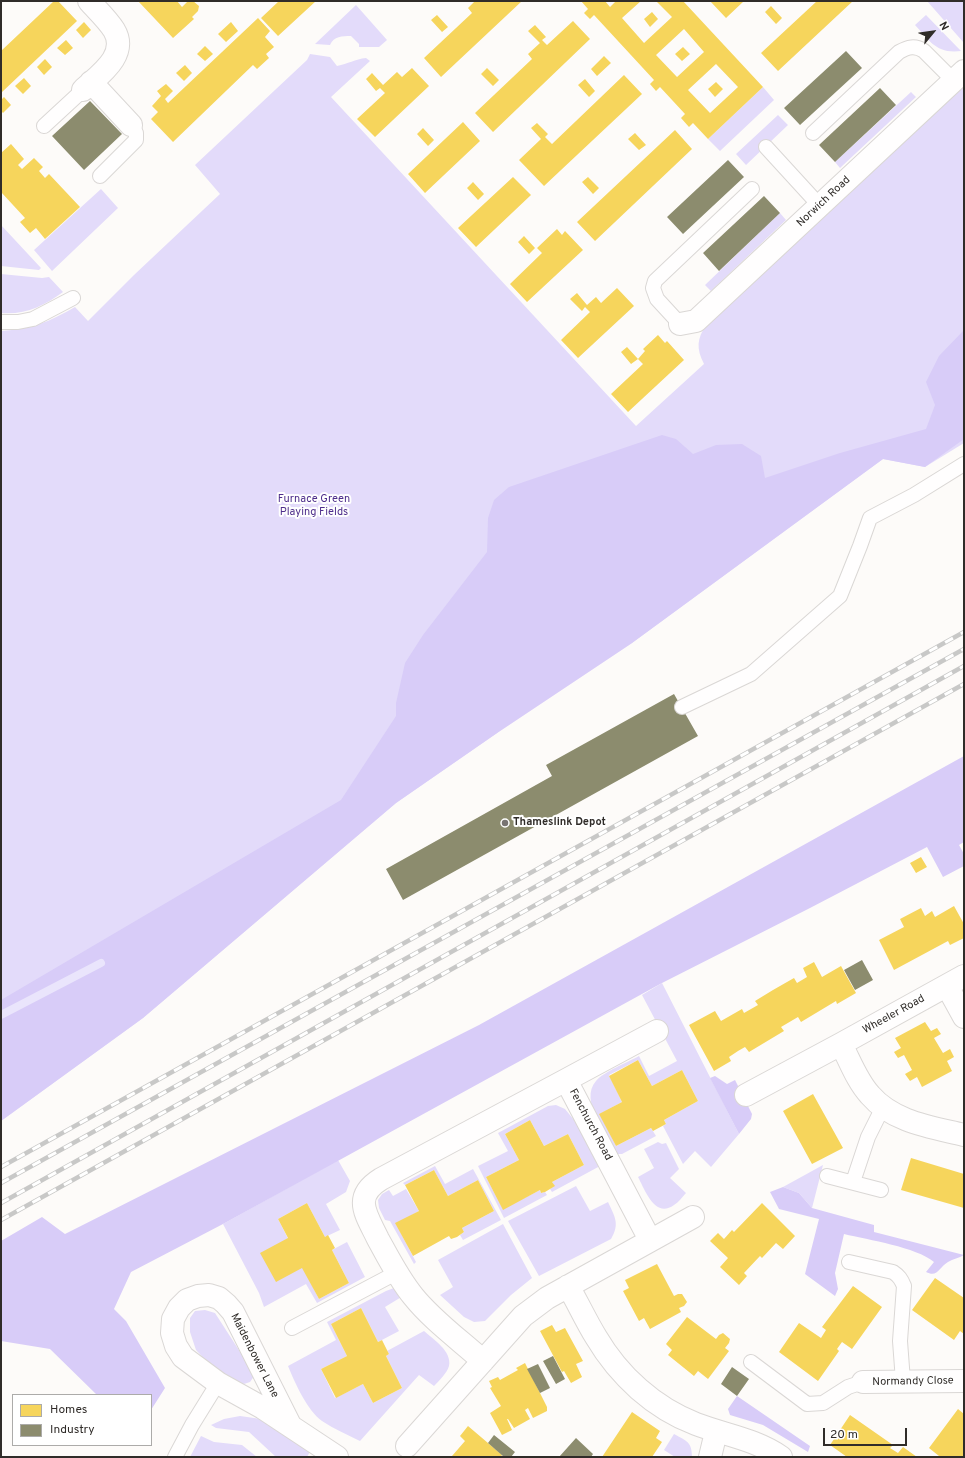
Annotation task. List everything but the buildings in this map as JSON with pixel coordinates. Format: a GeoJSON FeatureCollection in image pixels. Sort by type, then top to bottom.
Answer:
{"type":"FeatureCollection","features":[{"type":"Feature","properties":{"kind":"street"},"geometry":{"type":"LineString","coordinates":[[89,1],[114,30],[118,39],[118,50],[114,59],[87,86],[131,125]]}},
{"type":"Feature","properties":{"kind":"street","name":"Norwich Road"},"geometry":{"type":"LineString","coordinates":[[680,324],[696,321],[959,76]]}},
{"type":"Feature","properties":{"kind":"street","name":"Wheeler Road"},"geometry":{"type":"LineString","coordinates":[[746,1095],[956,981],[964,1016]]}},
{"type":"Feature","properties":{"kind":"street","name":"Fenchurch Road"},"geometry":{"type":"LineString","coordinates":[[650,1240],[566,1080],[657,1031]]}},
{"type":"Feature","properties":{"kind":"street"},"geometry":{"type":"LineString","coordinates":[[841,1044],[861,1083],[870,1095],[883,1107],[897,1116],[913,1122],[964,1135]]}},
{"type":"Feature","properties":{"kind":"street"},"geometry":{"type":"LineString","coordinates":[[483,1360],[434,1318],[414,1297],[396,1273],[366,1215],[364,1202],[366,1192],[372,1185],[566,1080]]}},
{"type":"Feature","properties":{"kind":"street"},"geometry":{"type":"LineString","coordinates":[[407,1446],[523,1316],[547,1298],[694,1217]]}},
{"type":"Feature","properties":{"kind":"street"},"geometry":{"type":"LineString","coordinates":[[568,1286],[596,1338],[613,1362],[649,1398],[668,1411],[716,1432],[743,1438],[770,1450],[781,1457]]}},
{"type":"Feature","properties":{"kind":"street","name":"Maidenbower Lane"},"geometry":{"type":"LineString","coordinates":[[290,1425],[233,1312],[219,1298],[209,1295],[198,1296],[187,1300],[179,1308],[172,1319],[172,1333],[176,1346],[183,1357],[218,1383],[263,1408],[337,1457]]}},
{"type":"Feature","properties":{"kind":"street","name":"Normandy Close"},"geometry":{"type":"LineString","coordinates":[[863,1382],[964,1381]]}},
{"type":"Feature","properties":{"kind":"street"},"geometry":{"type":"LineString","coordinates":[[710,1457],[716,1432]]}},
{"type":"Feature","properties":{"kind":"lane"},"geometry":{"type":"LineString","coordinates":[[813,133],[905,48],[919,48],[959,76]]}},
{"type":"Feature","properties":{"kind":"lane"},"geometry":{"type":"LineString","coordinates":[[44,126],[87,86]]}},
{"type":"Feature","properties":{"kind":"lane"},"geometry":{"type":"LineString","coordinates":[[100,176],[136,140],[136,133],[131,125]]}},
{"type":"Feature","properties":{"kind":"lane"},"geometry":{"type":"LineString","coordinates":[[766,147],[820,206]]}},
{"type":"Feature","properties":{"kind":"lane"},"geometry":{"type":"LineString","coordinates":[[680,324],[657,299],[653,288],[655,281],[752,189]]}},
{"type":"Feature","properties":{"kind":"lane"},"geometry":{"type":"LineString","coordinates":[[1,322],[18,322],[33,318],[73,298]]}},
{"type":"Feature","properties":{"kind":"lane"},"geometry":{"type":"LineString","coordinates":[[682,707],[751,674],[840,596],[870,518],[914,495],[964,464]]}},
{"type":"Feature","properties":{"kind":"lane"},"geometry":{"type":"LineString","coordinates":[[853,1182],[868,1137],[883,1107]]}},
{"type":"Feature","properties":{"kind":"lane"},"geometry":{"type":"LineString","coordinates":[[827,1176],[881,1190]]}},
{"type":"Feature","properties":{"kind":"lane"},"geometry":{"type":"LineString","coordinates":[[849,1262],[893,1272],[902,1280],[904,1286],[900,1341],[904,1381]]}},
{"type":"Feature","properties":{"kind":"lane"},"geometry":{"type":"LineString","coordinates":[[292,1328],[396,1273]]}},
{"type":"Feature","properties":{"kind":"lane"},"geometry":{"type":"LineString","coordinates":[[751,1362],[807,1404],[823,1403],[848,1387],[863,1382]]}},
{"type":"Feature","properties":{"kind":"lane"},"geometry":{"type":"LineString","coordinates":[[175,1457],[192,1425],[218,1383]]}},
{"type":"Feature","properties":{"kind":"green space"},"geometry":{"type":"Polygon","coordinates":[[[927,1],[964,1],[964,43],[927,1]]]}},
{"type":"Feature","properties":{"kind":"green space"},"geometry":{"type":"Polygon","coordinates":[[[356,5],[387,40],[379,47],[359,47],[359,44],[351,36],[341,36],[336,38],[330,45],[315,44],[356,5]]]}},
{"type":"Feature","properties":{"kind":"green space"},"geometry":{"type":"Polygon","coordinates":[[[926,15],[961,51],[945,50],[934,45],[930,41],[915,25],[926,15]]]}},
{"type":"Feature","properties":{"kind":"green space","name":"Furnace Green Playing Fields"},"geometry":{"type":"Polygon","coordinates":[[[310,54],[330,57],[337,66],[366,58],[370,61],[331,97],[636,426],[704,364],[699,348],[699,339],[706,325],[964,85],[964,443],[925,467],[883,459],[632,643],[500,731],[396,803],[143,1018],[1,1121],[1,331],[22,329],[40,324],[75,307],[88,321],[134,275],[220,194],[195,165],[307,60],[310,54]]]}},
{"type":"Feature","properties":{"kind":"green space"},"geometry":{"type":"Polygon","coordinates":[[[763,87],[774,100],[720,151],[708,139],[763,87]]]}},
{"type":"Feature","properties":{"kind":"green space"},"geometry":{"type":"Polygon","coordinates":[[[911,92],[916,97],[840,168],[835,162],[911,92]]]}},
{"type":"Feature","properties":{"kind":"green space"},"geometry":{"type":"Polygon","coordinates":[[[778,115],[788,125],[746,165],[736,154],[778,115]]]}},
{"type":"Feature","properties":{"kind":"green space"},"geometry":{"type":"Polygon","coordinates":[[[101,189],[118,208],[52,271],[34,250],[101,189]]]}},
{"type":"Feature","properties":{"kind":"green space"},"geometry":{"type":"Polygon","coordinates":[[[780,213],[786,220],[711,291],[705,285],[780,213]]]}},
{"type":"Feature","properties":{"kind":"green space"},"geometry":{"type":"Polygon","coordinates":[[[1,225],[41,268],[39,270],[1,266],[1,225]]]}},
{"type":"Feature","properties":{"kind":"green space"},"geometry":{"type":"Polygon","coordinates":[[[1,274],[42,278],[49,277],[63,292],[49,301],[26,311],[18,313],[1,313],[1,274]]]}},
{"type":"Feature","properties":{"kind":"green space"},"geometry":{"type":"Polygon","coordinates":[[[662,983],[739,1134],[711,1167],[695,1151],[683,1164],[663,1126],[666,1124],[664,1120],[698,1101],[682,1070],[652,1086],[638,1060],[609,1075],[622,1102],[600,1114],[616,1146],[651,1128],[656,1136],[622,1154],[615,1152],[592,1107],[592,1089],[596,1081],[610,1071],[639,1056],[649,1076],[677,1061],[642,995],[662,983]]]}},
{"type":"Feature","properties":{"kind":"green space"},"geometry":{"type":"Polygon","coordinates":[[[556,1105],[565,1109],[574,1120],[600,1166],[552,1192],[550,1189],[554,1186],[552,1182],[584,1165],[568,1134],[544,1146],[530,1120],[505,1134],[519,1160],[486,1177],[503,1209],[540,1190],[541,1193],[545,1192],[547,1195],[504,1218],[478,1166],[508,1151],[498,1133],[548,1106],[556,1105]]]}},
{"type":"Feature","properties":{"kind":"green space"},"geometry":{"type":"Polygon","coordinates":[[[658,1142],[662,1144],[666,1143],[679,1169],[670,1178],[686,1193],[676,1204],[667,1208],[656,1206],[647,1195],[638,1177],[654,1168],[644,1149],[658,1142]]]}},
{"type":"Feature","properties":{"kind":"green space"},"geometry":{"type":"Polygon","coordinates":[[[338,1160],[350,1181],[346,1192],[326,1204],[340,1230],[325,1237],[307,1203],[278,1219],[319,1299],[349,1283],[332,1250],[347,1242],[365,1277],[317,1303],[306,1284],[264,1307],[259,1293],[223,1224],[338,1160]]]}},
{"type":"Feature","properties":{"kind":"green space"},"geometry":{"type":"Polygon","coordinates":[[[823,1165],[812,1208],[799,1193],[783,1187],[823,1165]]]}},
{"type":"Feature","properties":{"kind":"green space"},"geometry":{"type":"Polygon","coordinates":[[[435,1166],[445,1184],[473,1169],[501,1220],[463,1240],[460,1235],[464,1232],[462,1228],[494,1211],[478,1180],[448,1196],[434,1170],[405,1185],[403,1183],[435,1166]]]}},
{"type":"Feature","properties":{"kind":"green space"},"geometry":{"type":"Polygon","coordinates":[[[576,1186],[590,1211],[608,1202],[616,1220],[614,1234],[611,1239],[539,1276],[508,1221],[576,1186]]]}},
{"type":"Feature","properties":{"kind":"green space"},"geometry":{"type":"Polygon","coordinates":[[[406,1189],[419,1211],[396,1224],[416,1262],[414,1264],[390,1221],[385,1220],[379,1208],[378,1200],[382,1194],[389,1190],[393,1196],[406,1189]]]}},
{"type":"Feature","properties":{"kind":"green space"},"geometry":{"type":"Polygon","coordinates":[[[503,1224],[532,1278],[511,1295],[485,1321],[474,1322],[464,1317],[440,1295],[453,1287],[438,1260],[503,1224]]]}},
{"type":"Feature","properties":{"kind":"green space"},"geometry":{"type":"Polygon","coordinates":[[[394,1288],[403,1296],[385,1307],[399,1331],[378,1342],[361,1308],[331,1324],[347,1356],[321,1369],[335,1398],[363,1384],[373,1403],[402,1388],[386,1356],[389,1354],[387,1351],[424,1331],[445,1350],[448,1355],[449,1366],[445,1374],[434,1386],[419,1375],[360,1441],[331,1427],[322,1421],[311,1410],[302,1396],[288,1366],[336,1340],[327,1322],[394,1288]]]}},
{"type":"Feature","properties":{"kind":"green space"},"geometry":{"type":"Polygon","coordinates":[[[205,1310],[215,1313],[255,1375],[250,1382],[244,1384],[236,1382],[210,1365],[196,1350],[190,1332],[190,1318],[195,1311],[205,1310]]]}},
{"type":"Feature","properties":{"kind":"green space"},"geometry":{"type":"Polygon","coordinates":[[[240,1416],[261,1419],[312,1448],[307,1457],[276,1457],[249,1432],[216,1428],[211,1425],[224,1419],[240,1416]]]}},
{"type":"Feature","properties":{"kind":"green space"},"geometry":{"type":"Polygon","coordinates":[[[674,1434],[688,1442],[691,1448],[692,1457],[675,1457],[664,1450],[674,1434]]]}},
{"type":"Feature","properties":{"kind":"green space"},"geometry":{"type":"Polygon","coordinates":[[[201,1436],[214,1442],[242,1445],[257,1457],[190,1457],[201,1436]]]}},
{"type":"Feature","properties":{"kind":"shaded area"},"geometry":{"type":"Polygon","coordinates":[[[964,330],[964,439],[925,467],[883,459],[632,643],[500,731],[396,803],[143,1018],[1,1121],[1,1000],[341,800],[396,716],[396,703],[405,663],[423,635],[487,552],[488,518],[494,500],[509,487],[662,435],[676,439],[693,454],[716,445],[742,444],[761,456],[765,478],[840,453],[926,429],[935,405],[926,382],[939,356],[964,330]]]}},
{"type":"Feature","properties":{"kind":"shaded area"},"geometry":{"type":"Polygon","coordinates":[[[964,756],[964,842],[959,845],[964,854],[964,866],[943,877],[927,847],[662,983],[223,1224],[131,1272],[114,1309],[126,1321],[165,1388],[152,1408],[152,1394],[96,1394],[50,1349],[1,1341],[1,1241],[42,1217],[65,1234],[479,1025],[964,756]]]}},
{"type":"Feature","properties":{"kind":"shaded area"},"geometry":{"type":"Polygon","coordinates":[[[715,1076],[727,1084],[735,1080],[752,1114],[751,1119],[739,1134],[710,1078],[715,1076]]]}},
{"type":"Feature","properties":{"kind":"shaded area"},"geometry":{"type":"Polygon","coordinates":[[[783,1187],[799,1193],[812,1208],[874,1225],[874,1232],[964,1255],[948,1262],[933,1274],[926,1272],[934,1262],[916,1252],[844,1234],[835,1273],[838,1289],[835,1296],[805,1274],[819,1219],[779,1209],[770,1192],[783,1187]]]}},
{"type":"Feature","properties":{"kind":"shaded area"},"geometry":{"type":"Polygon","coordinates":[[[737,1396],[810,1446],[808,1452],[763,1425],[730,1415],[728,1409],[737,1396]]]}},
{"type":"Feature","properties":{"kind":"waterway"},"geometry":{"type":"LineString","coordinates":[[1,1015],[101,963]]}},
{"type":"Feature","properties":{"kind":"railway"},"geometry":{"type":"LineString","coordinates":[[1,1167],[964,632]]}},
{"type":"Feature","properties":{"kind":"railway"},"geometry":{"type":"LineString","coordinates":[[1,1183],[964,649]]}},
{"type":"Feature","properties":{"kind":"railway"},"geometry":{"type":"LineString","coordinates":[[1,1203],[964,666]]}},
{"type":"Feature","properties":{"kind":"railway"},"geometry":{"type":"LineString","coordinates":[[1,1220],[964,684]]}},
{"type":"Feature","properties":{"kind":"place","name":"Thameslink Depot"},"geometry":{"type":"Point","coordinates":[505,823]}}]}
